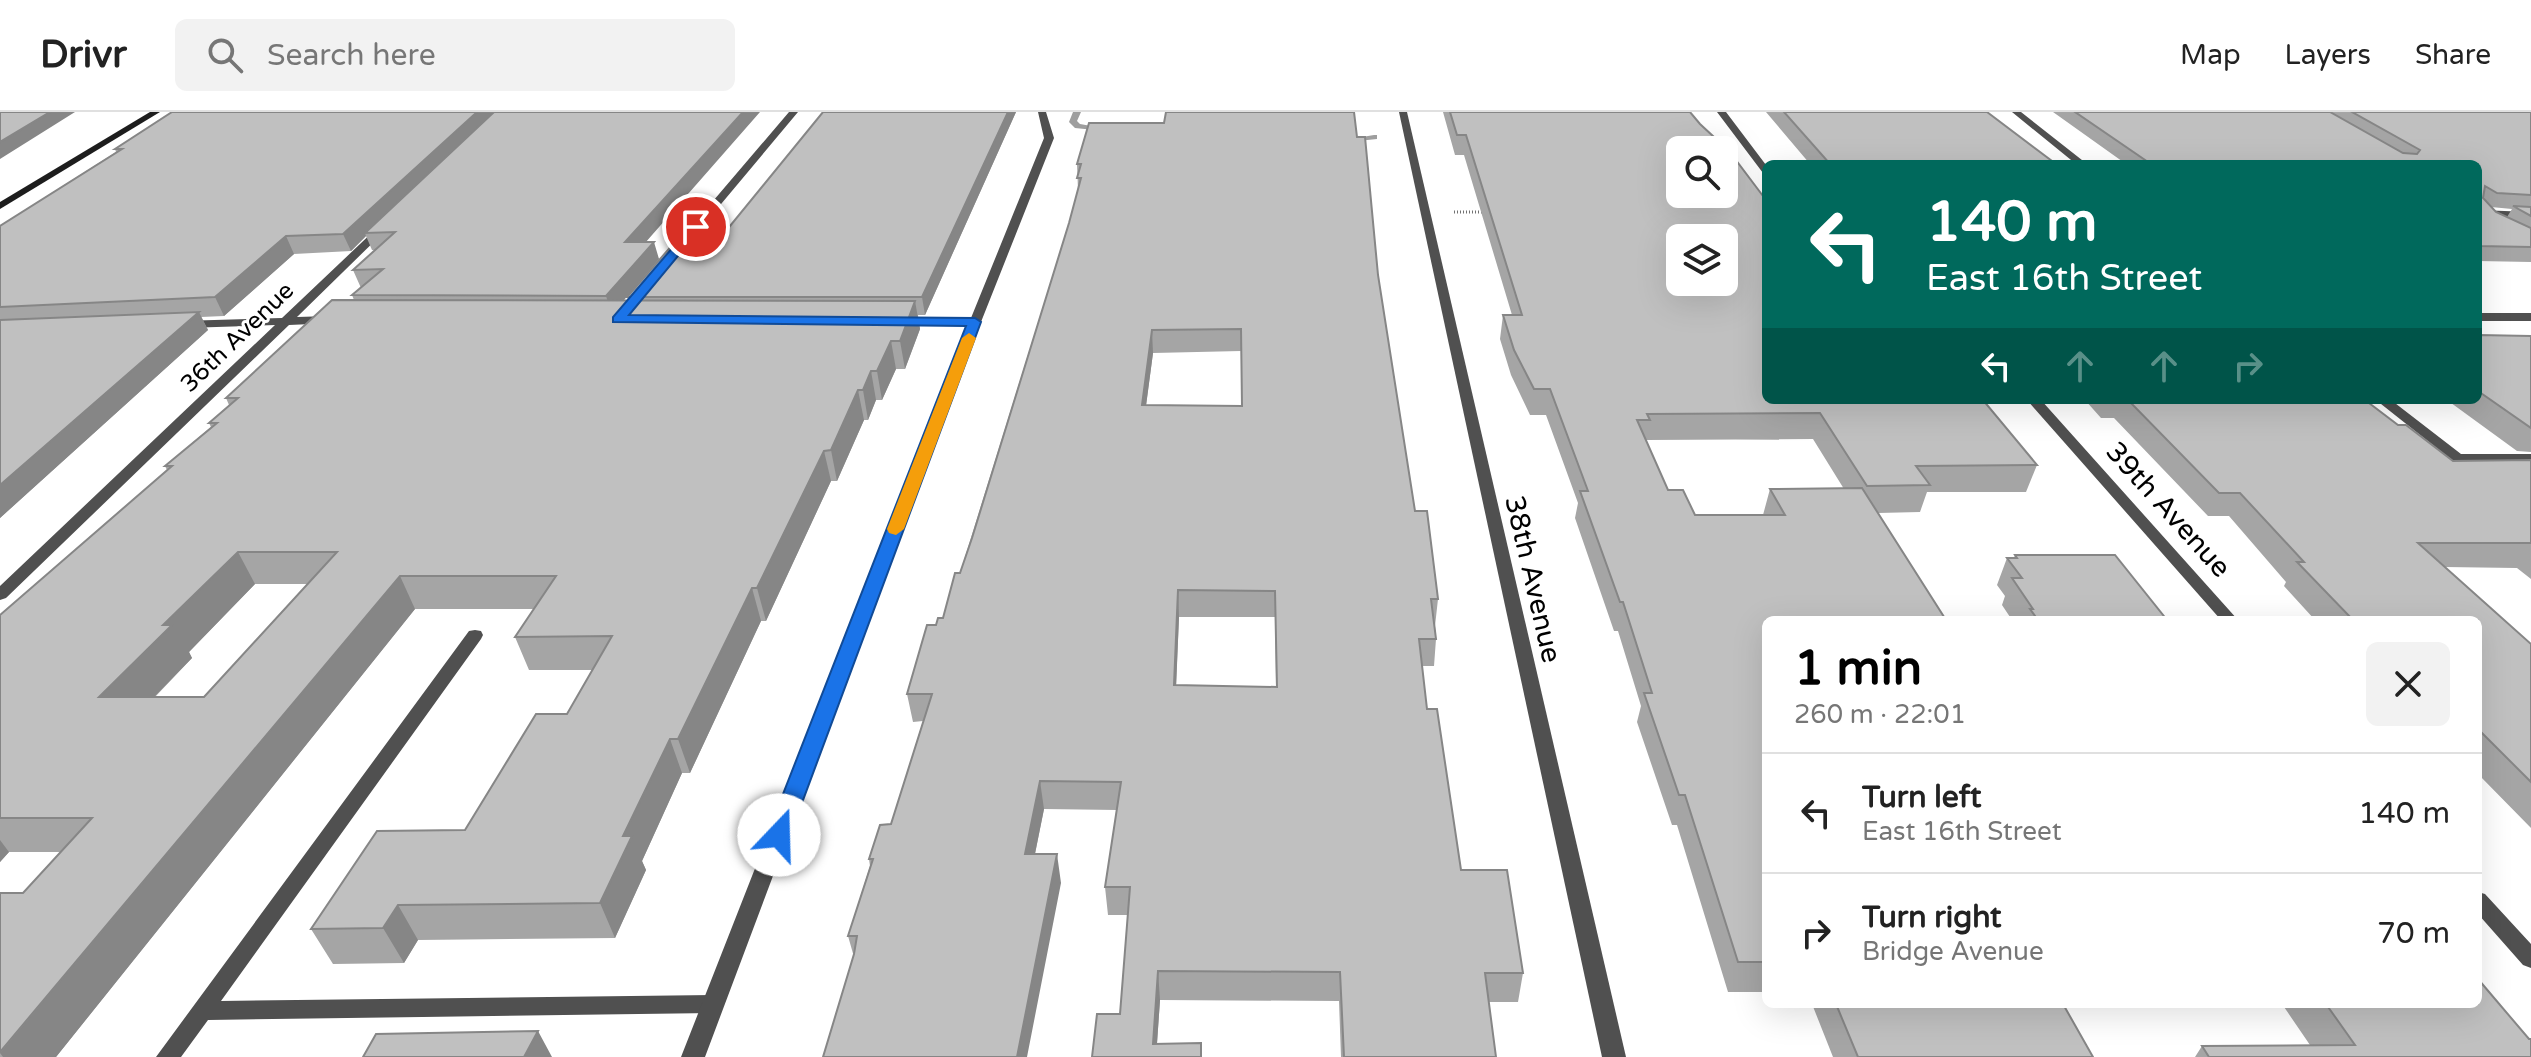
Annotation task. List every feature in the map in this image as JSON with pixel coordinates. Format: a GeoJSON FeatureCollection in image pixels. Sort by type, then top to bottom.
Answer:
{"type":"FeatureCollection","features":[{"type":"Feature","properties":{"kind":"main road"},"geometry":{"type":"LineString","coordinates":[[0,206],[156,112]]}},
{"type":"Feature","properties":{"kind":"street"},"geometry":{"type":"LineString","coordinates":[[659,271],[794,112]]}},
{"type":"Feature","properties":{"kind":"street"},"geometry":{"type":"LineString","coordinates":[[693,1057],[975,322],[1049,138],[1042,112]]}},
{"type":"Feature","properties":{"kind":"street","name":"38th Avenue"},"geometry":{"type":"LineString","coordinates":[[1403,112],[1614,1057]]}},
{"type":"Feature","properties":{"kind":"street"},"geometry":{"type":"LineString","coordinates":[[1721,112],[1762,166]]}},
{"type":"Feature","properties":{"kind":"street"},"geometry":{"type":"LineString","coordinates":[[2016,112],[2077,160]]}},
{"type":"Feature","properties":{"kind":"street"},"geometry":{"type":"LineString","coordinates":[[2482,211],[2531,215]]}},
{"type":"Feature","properties":{"kind":"street"},"geometry":{"type":"LineString","coordinates":[[2482,212],[2507,229]]}},
{"type":"Feature","properties":{"kind":"street","name":"36th Avenue"},"geometry":{"type":"LineString","coordinates":[[0,595],[389,222]]}},
{"type":"Feature","properties":{"kind":"street"},"geometry":{"type":"LineString","coordinates":[[2482,317],[2531,317]]}},
{"type":"Feature","properties":{"kind":"street"},"geometry":{"type":"LineString","coordinates":[[174,325],[349,320]]}},
{"type":"Feature","properties":{"kind":"street"},"geometry":{"type":"LineString","coordinates":[[882,321],[975,322]]}},
{"type":"Feature","properties":{"kind":"street","name":"39th Avenue"},"geometry":{"type":"LineString","coordinates":[[2038,404],[2226,616]]}},
{"type":"Feature","properties":{"kind":"street"},"geometry":{"type":"LineString","coordinates":[[2388,404],[2458,458],[2531,458]]}},
{"type":"Feature","properties":{"kind":"street"},"geometry":{"type":"LineString","coordinates":[[168,1057],[475,635]]}},
{"type":"Feature","properties":{"kind":"street"},"geometry":{"type":"LineString","coordinates":[[2482,904],[2531,959]]}},
{"type":"Feature","properties":{"kind":"street"},"geometry":{"type":"LineString","coordinates":[[202,1011],[713,1004]]}},
{"type":"Feature","properties":{"kind":"path"},"geometry":{"type":"LineString","coordinates":[[1425,212],[1486,212]]}},
{"type":"Feature","properties":{"kind":"building"},"geometry":{"type":"Polygon","coordinates":[[[0,112],[50,112],[0,142],[0,112]]]}},
{"type":"Feature","properties":{"kind":"building"},"geometry":{"type":"Polygon","coordinates":[[[172,112],[477,112],[343,234],[286,236],[215,297],[0,307],[0,226],[122,149],[115,149],[172,112]]]}},
{"type":"Feature","properties":{"kind":"building"},"geometry":{"type":"Polygon","coordinates":[[[494,112],[743,112],[625,242],[654,242],[606,296],[352,295],[383,269],[353,270],[395,232],[365,233],[494,112]]]}},
{"type":"Feature","properties":{"kind":"building"},"geometry":{"type":"Polygon","coordinates":[[[823,112],[1008,112],[922,297],[627,297],[674,243],[717,242],[823,112]]]}},
{"type":"Feature","properties":{"kind":"building"},"geometry":{"type":"Polygon","coordinates":[[[1166,112],[1354,112],[1357,137],[1365,137],[1378,275],[1415,511],[1427,511],[1438,599],[1431,599],[1436,639],[1419,639],[1427,709],[1437,709],[1461,870],[1507,870],[1523,973],[1485,973],[1496,1057],[1344,1057],[1340,972],[1158,971],[1153,1044],[1201,1043],[1201,1057],[1092,1057],[1097,1014],[1120,1014],[1130,887],[1105,887],[1121,782],[1040,781],[1025,854],[1057,854],[1017,1057],[823,1057],[854,954],[857,936],[848,936],[873,859],[869,859],[880,825],[891,824],[932,694],[907,694],[927,625],[936,625],[938,618],[943,618],[955,573],[960,573],[972,538],[1069,223],[1081,178],[1077,178],[1081,164],[1077,164],[1089,123],[1164,123],[1166,112]],[[1241,329],[1152,330],[1142,405],[1242,406],[1241,329]],[[1178,590],[1174,685],[1277,687],[1275,591],[1178,590]]]}},
{"type":"Feature","properties":{"kind":"building"},"geometry":{"type":"Polygon","coordinates":[[[1450,112],[1690,112],[1713,136],[1666,136],[1666,208],[1738,208],[1738,163],[1762,195],[1762,404],[1986,404],[2037,465],[1916,466],[1930,485],[1867,486],[1820,413],[1647,414],[1650,420],[1637,420],[1668,490],[1683,490],[1695,515],[1785,515],[1770,489],[1862,488],[1943,616],[1762,616],[1762,962],[1738,962],[1685,795],[1679,795],[1644,693],[1652,693],[1623,602],[1620,602],[1580,491],[1588,491],[1550,389],[1534,389],[1514,350],[1503,315],[1522,315],[1466,135],[1457,135],[1450,112]]]}},
{"type":"Feature","properties":{"kind":"building"},"geometry":{"type":"Polygon","coordinates":[[[1784,112],[1987,112],[2051,160],[1826,160],[1784,112]]]}},
{"type":"Feature","properties":{"kind":"building"},"geometry":{"type":"Polygon","coordinates":[[[2075,112],[2330,112],[2403,153],[2417,154],[2420,150],[2352,112],[2531,112],[2531,195],[2497,193],[2485,186],[2483,198],[2496,212],[2531,228],[2531,247],[2482,246],[2482,160],[2145,160],[2075,112]]]}},
{"type":"Feature","properties":{"kind":"building"},"geometry":{"type":"Polygon","coordinates":[[[2513,206],[2531,207],[2531,216],[2513,206]]]}},
{"type":"Feature","properties":{"kind":"building"},"geometry":{"type":"Polygon","coordinates":[[[332,300],[915,301],[900,341],[891,341],[877,371],[871,371],[863,390],[858,390],[831,450],[824,451],[678,739],[670,739],[623,836],[632,836],[600,903],[398,905],[383,928],[311,929],[377,831],[465,830],[536,714],[567,714],[612,636],[515,637],[556,576],[400,576],[0,1052],[0,893],[23,893],[92,818],[0,818],[0,615],[172,466],[165,466],[217,423],[209,423],[238,398],[226,398],[332,300]],[[238,552],[163,625],[172,625],[99,697],[204,697],[337,552],[238,552]]]}},
{"type":"Feature","properties":{"kind":"building"},"geometry":{"type":"Polygon","coordinates":[[[199,312],[0,485],[0,320],[199,312]]]}},
{"type":"Feature","properties":{"kind":"building"},"geometry":{"type":"Polygon","coordinates":[[[2482,335],[2531,336],[2531,428],[2482,394],[2482,335]]]}},
{"type":"Feature","properties":{"kind":"building"},"geometry":{"type":"Polygon","coordinates":[[[2132,404],[2370,404],[2398,425],[2406,425],[2453,461],[2531,460],[2531,543],[2418,543],[2531,644],[2531,782],[2482,733],[2482,616],[2349,616],[2297,562],[2304,562],[2240,493],[2219,493],[2132,404]]]}},
{"type":"Feature","properties":{"kind":"building"},"geometry":{"type":"Polygon","coordinates":[[[2015,555],[2115,555],[2164,616],[2035,616],[2012,578],[2022,578],[2007,558],[2017,558],[2015,555]]]}},
{"type":"Feature","properties":{"kind":"building"},"geometry":{"type":"Polygon","coordinates":[[[2482,984],[2531,1039],[2531,1057],[2209,1057],[2202,1046],[2355,1045],[2329,1008],[2482,1008],[2482,984]]]}},
{"type":"Feature","properties":{"kind":"building"},"geometry":{"type":"Polygon","coordinates":[[[1838,1008],[2065,1008],[2093,1057],[1858,1057],[1838,1008]]]}},
{"type":"Feature","properties":{"kind":"building"},"geometry":{"type":"Polygon","coordinates":[[[538,1031],[524,1057],[363,1057],[376,1034],[538,1031]]]}},
{"type":"Feature","properties":{"kind":"waterway"},"geometry":{"type":"LineString","coordinates":[[1077,112],[1073,122],[1078,126],[1104,129]]}},
{"type":"Feature","properties":{"kind":"waterway"},"geometry":{"type":"LineString","coordinates":[[1348,140],[1374,137]]}},
{"type":"Feature","properties":{"kind":"slow traffic"},"geometry":{"type":"LineString","coordinates":[[896,529],[969,338]]}},
{"type":"Feature","properties":{"kind":"route"},"geometry":{"type":"LineString","coordinates":[[696,227],[618,319],[975,322],[779,835]]}}]}
